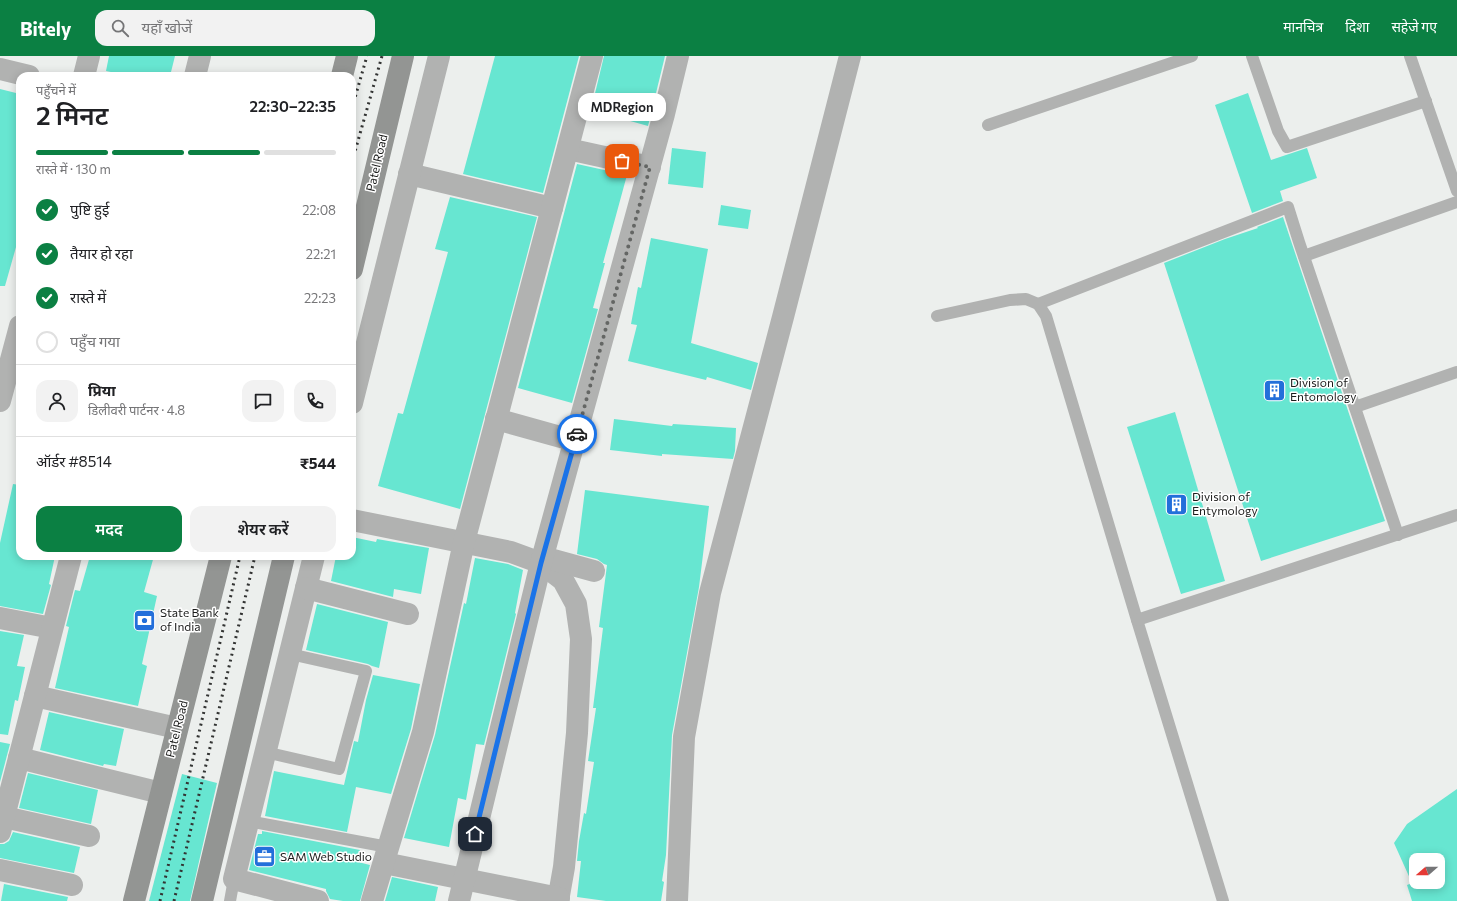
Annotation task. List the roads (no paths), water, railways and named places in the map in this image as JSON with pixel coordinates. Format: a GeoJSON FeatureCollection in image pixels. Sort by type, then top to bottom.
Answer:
{"type":"FeatureCollection","features":[{"type":"Feature","properties":{"kind":"main road"},"geometry":{"type":"LineString","coordinates":[[343,72],[347,56]]}},
{"type":"Feature","properties":{"kind":"main road","name":"Patel Road"},"geometry":{"type":"LineString","coordinates":[[356,252],[403,56]]}},
{"type":"Feature","properties":{"kind":"main road","name":"Patel Road"},"geometry":{"type":"LineString","coordinates":[[134,901],[220,560]]}},
{"type":"Feature","properties":{"kind":"main road"},"geometry":{"type":"LineString","coordinates":[[202,901],[283,560]]}},
{"type":"Feature","properties":{"kind":"street"},"geometry":{"type":"LineString","coordinates":[[85,72],[89,56]]}},
{"type":"Feature","properties":{"kind":"street"},"geometry":{"type":"LineString","coordinates":[[196,72],[200,56]]}},
{"type":"Feature","properties":{"kind":"street"},"geometry":{"type":"LineString","coordinates":[[356,386],[439,56]]}},
{"type":"Feature","properties":{"kind":"street"},"geometry":{"type":"LineString","coordinates":[[372,901],[422,732],[464,542],[592,56]]}},
{"type":"Feature","properties":{"kind":"street"},"geometry":{"type":"LineString","coordinates":[[459,901],[542,560],[650,167],[678,56]]}},
{"type":"Feature","properties":{"kind":"street"},"geometry":{"type":"LineString","coordinates":[[677,901],[684,737],[710,593],[850,56]]}},
{"type":"Feature","properties":{"kind":"street"},"geometry":{"type":"LineString","coordinates":[[0,69],[16,73]]}},
{"type":"Feature","properties":{"kind":"street"},"geometry":{"type":"LineString","coordinates":[[568,148],[650,167]]}},
{"type":"Feature","properties":{"kind":"street"},"geometry":{"type":"LineString","coordinates":[[410,174],[552,208]]}},
{"type":"Feature","properties":{"kind":"street"},"geometry":{"type":"LineString","coordinates":[[0,401],[5,362],[16,336]]}},
{"type":"Feature","properties":{"kind":"street"},"geometry":{"type":"LineString","coordinates":[[496,419],[575,441]]}},
{"type":"Feature","properties":{"kind":"street"},"geometry":{"type":"LineString","coordinates":[[356,521],[464,542],[594,571]]}},
{"type":"Feature","properties":{"kind":"street"},"geometry":{"type":"LineString","coordinates":[[70,560],[2,824],[89,836]]}},
{"type":"Feature","properties":{"kind":"street"},"geometry":{"type":"LineString","coordinates":[[313,560],[234,879],[318,901]]}},
{"type":"Feature","properties":{"kind":"street"},"geometry":{"type":"LineString","coordinates":[[386,855],[464,879],[558,899],[564,866],[577,733],[581,639],[576,604],[563,580],[542,560]]}},
{"type":"Feature","properties":{"kind":"street"},"geometry":{"type":"LineString","coordinates":[[306,588],[408,614]]}},
{"type":"Feature","properties":{"kind":"street"},"geometry":{"type":"LineString","coordinates":[[0,618],[52,628]]}},
{"type":"Feature","properties":{"kind":"street"},"geometry":{"type":"LineString","coordinates":[[35,696],[178,728]]}},
{"type":"Feature","properties":{"kind":"street"},"geometry":{"type":"LineString","coordinates":[[19,758],[161,793]]}},
{"type":"Feature","properties":{"kind":"street"},"geometry":{"type":"LineString","coordinates":[[0,870],[72,885]]}},
{"type":"Feature","properties":{"kind":"lane"},"geometry":{"type":"LineString","coordinates":[[988,126],[1192,56]]}},
{"type":"Feature","properties":{"kind":"lane"},"geometry":{"type":"LineString","coordinates":[[1252,56],[1278,131],[1287,147],[1426,101]]}},
{"type":"Feature","properties":{"kind":"lane"},"geometry":{"type":"LineString","coordinates":[[1410,56],[1457,191]]}},
{"type":"Feature","properties":{"kind":"lane"},"geometry":{"type":"LineString","coordinates":[[1304,256],[1457,202]]}},
{"type":"Feature","properties":{"kind":"lane"},"geometry":{"type":"LineString","coordinates":[[1038,304],[1288,207],[1398,535]]}},
{"type":"Feature","properties":{"kind":"lane"},"geometry":{"type":"LineString","coordinates":[[937,316],[1010,300],[1026,299],[1038,304],[1046,316],[1223,901]]}},
{"type":"Feature","properties":{"kind":"lane"},"geometry":{"type":"LineString","coordinates":[[1355,407],[1457,372]]}},
{"type":"Feature","properties":{"kind":"lane"},"geometry":{"type":"LineString","coordinates":[[1137,620],[1457,515]]}},
{"type":"Feature","properties":{"kind":"lane"},"geometry":{"type":"LineString","coordinates":[[265,752],[340,769],[366,672],[290,654]]}},
{"type":"Feature","properties":{"kind":"lane"},"geometry":{"type":"LineString","coordinates":[[248,821],[386,855]]}},
{"type":"Feature","properties":{"kind":"lane"},"geometry":{"type":"LineString","coordinates":[[230,901],[234,879]]}},
{"type":"Feature","properties":{"kind":"railway"},"geometry":{"type":"LineString","coordinates":[[356,94],[367,56]]}},
{"type":"Feature","properties":{"kind":"railway"},"geometry":{"type":"LineString","coordinates":[[356,148],[382,56]]}},
{"type":"Feature","properties":{"kind":"railway"},"geometry":{"type":"LineString","coordinates":[[160,901],[239,560]]}},
{"type":"Feature","properties":{"kind":"railway"},"geometry":{"type":"LineString","coordinates":[[174,901],[254,560]]}},
{"type":"Feature","properties":{"kind":"place","name":"MDRegion"},"geometry":{"type":"Point","coordinates":[622,161]}},
{"type":"Feature","properties":{"kind":"place","name":"Division of Entomology"},"geometry":{"type":"Point","coordinates":[1275,390]}},
{"type":"Feature","properties":{"kind":"place","name":"Division of Entymology"},"geometry":{"type":"Point","coordinates":[1177,504]}},
{"type":"Feature","properties":{"kind":"place","name":"State Bank of India"},"geometry":{"type":"Point","coordinates":[145,620]}},
{"type":"Feature","properties":{"kind":"place","name":"SAM Web Studio"},"geometry":{"type":"Point","coordinates":[264,857]}}]}
